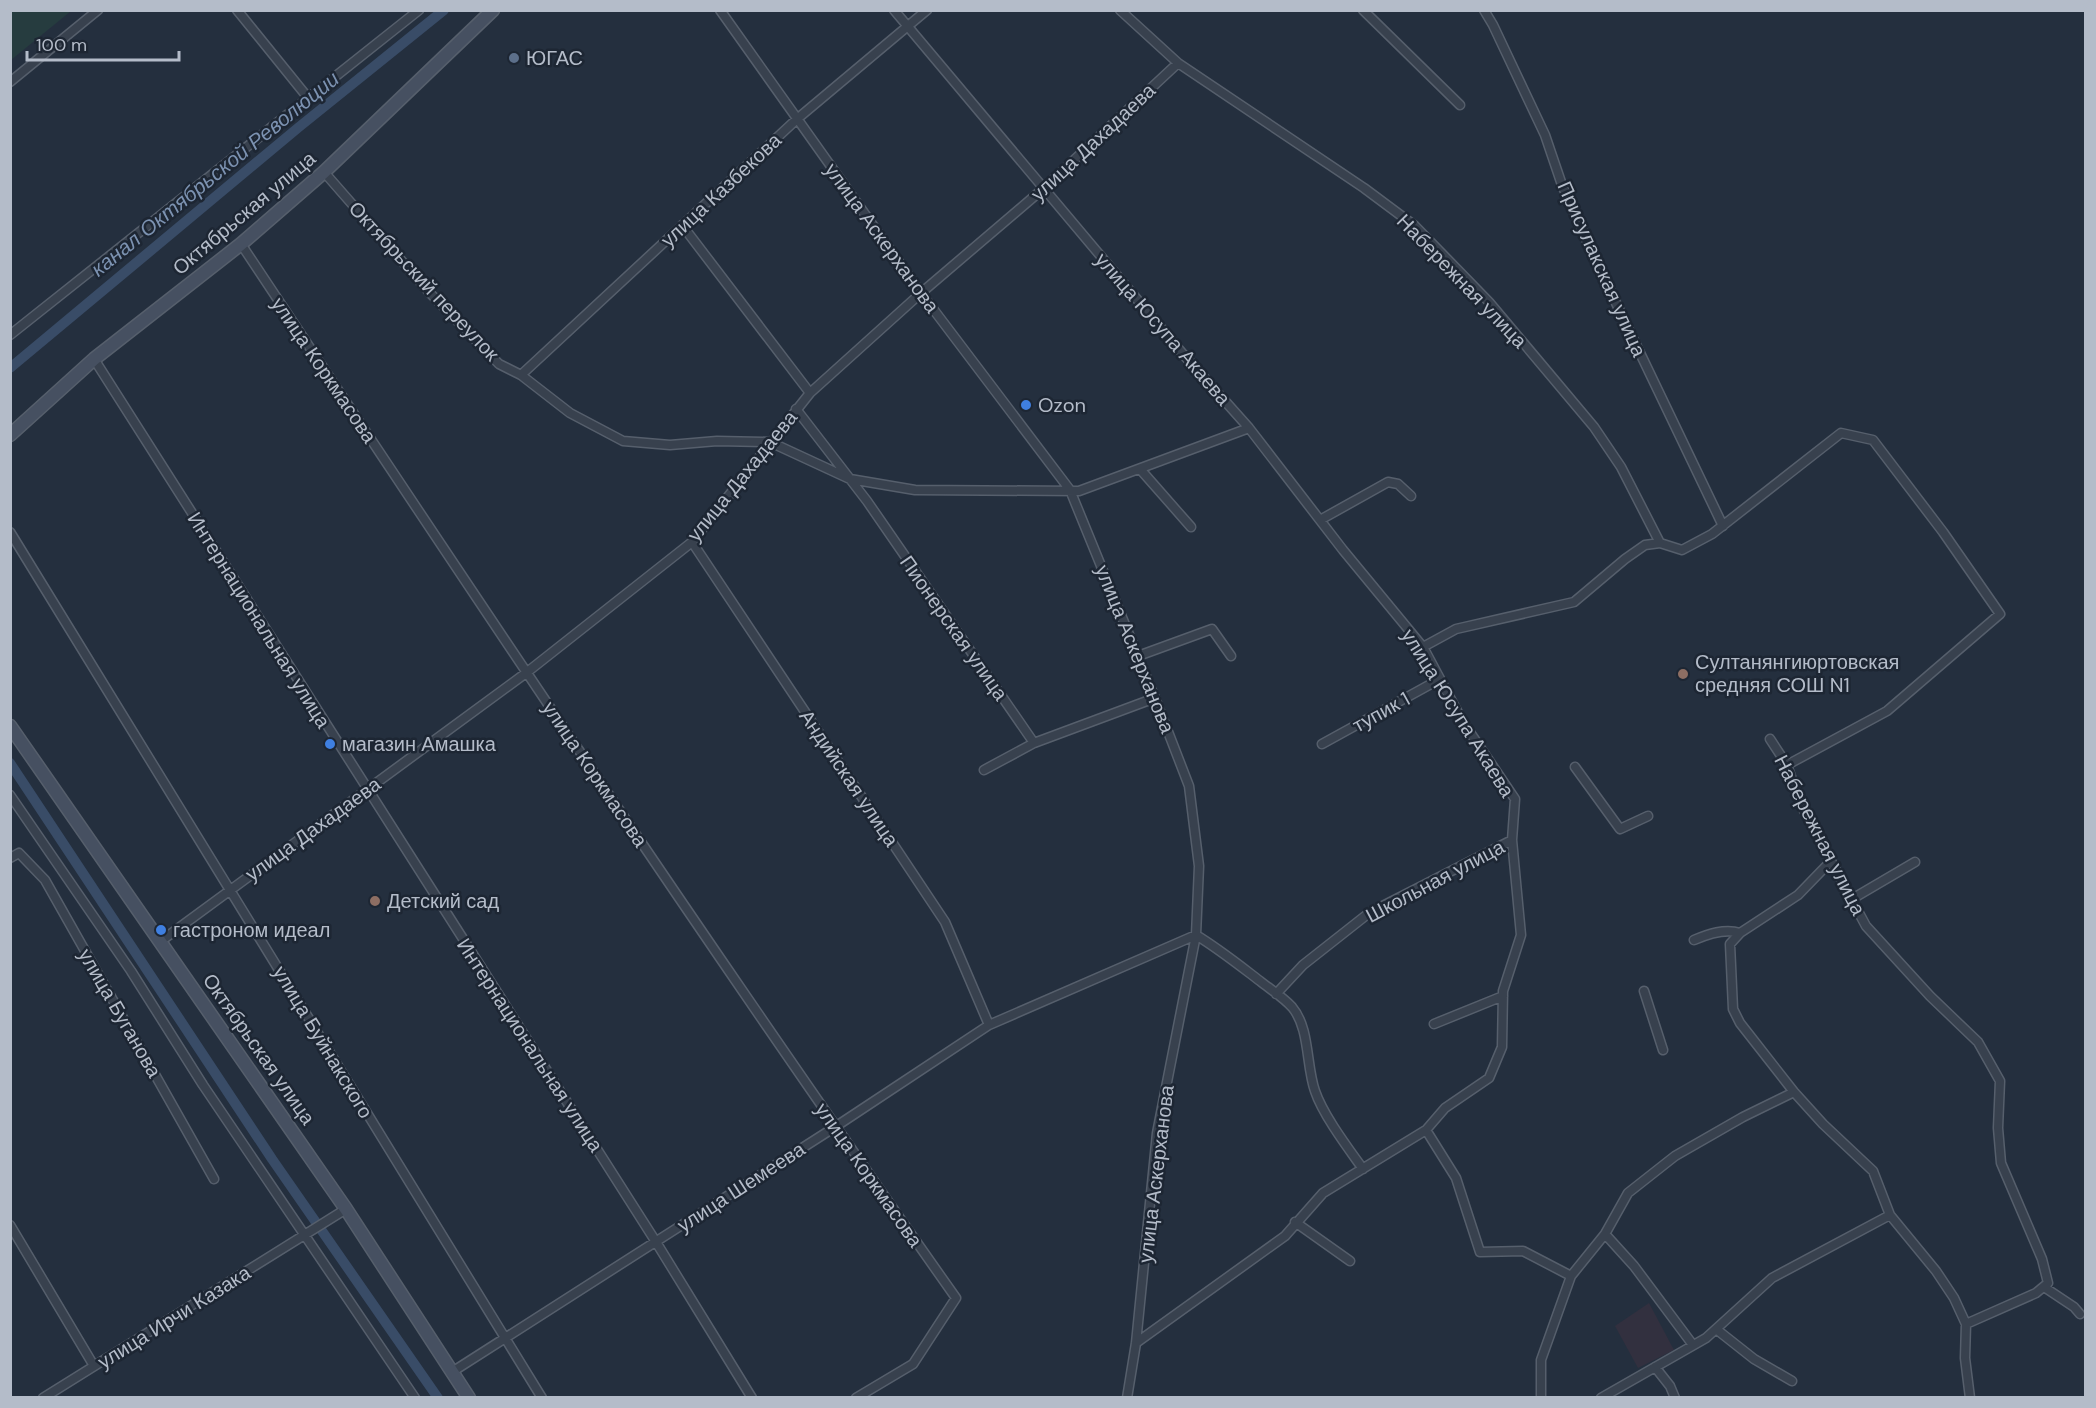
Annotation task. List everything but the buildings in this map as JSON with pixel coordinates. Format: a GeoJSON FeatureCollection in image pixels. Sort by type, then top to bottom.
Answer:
{"type":"FeatureCollection","features":[{"type":"Feature","properties":{"kind":"street"},"geometry":{"type":"LineString","coordinates":[[10,82],[98,10]]}},
{"type":"Feature","properties":{"kind":"street"},"geometry":{"type":"LineString","coordinates":[[237,10],[309,99]]}},
{"type":"Feature","properties":{"kind":"street"},"geometry":{"type":"LineString","coordinates":[[10,335],[419,10]]}},
{"type":"Feature","properties":{"kind":"street","name":"Октябрьская улица"},"geometry":{"type":"LineString","coordinates":[[10,435],[94,359],[241,244],[324,172],[493,10]]}},
{"type":"Feature","properties":{"kind":"street","name":"улица Аскерханова"},"geometry":{"type":"LineString","coordinates":[[720,10],[921,293],[1070,490],[1189,786],[1199,866],[1196,935],[1157,1133],[1136,1343],[1127,1398]]}},
{"type":"Feature","properties":{"kind":"street","name":"улица Юсупа Акаева"},"geometry":{"type":"LineString","coordinates":[[894,10],[1183,354],[1249,428],[1423,647],[1463,722],[1515,799],[1512,840],[1521,935],[1503,996],[1502,1047],[1490,1078],[1445,1108],[1426,1130],[1323,1193],[1285,1236],[1136,1343]]}},
{"type":"Feature","properties":{"kind":"street","name":"улица Казбекова"},"geometry":{"type":"LineString","coordinates":[[521,375],[797,119],[927,10]]}},
{"type":"Feature","properties":{"kind":"street","name":"Набережная улица"},"geometry":{"type":"LineString","coordinates":[[1120,10],[1178,63],[1364,188],[1415,226],[1489,302],[1594,427],[1621,467],[1660,543]]}},
{"type":"Feature","properties":{"kind":"street"},"geometry":{"type":"LineString","coordinates":[[1363,10],[1460,105]]}},
{"type":"Feature","properties":{"kind":"street","name":"Присулакская улица"},"geometry":{"type":"LineString","coordinates":[[1484,10],[1545,135],[1562,184],[1594,257],[1722,526]]}},
{"type":"Feature","properties":{"kind":"street","name":"улица Дахадаева"},"geometry":{"type":"LineString","coordinates":[[161,941],[526,673],[692,542],[810,393],[921,293],[1044,188],[1178,63]]}},
{"type":"Feature","properties":{"kind":"street","name":"Октябрьский переулок"},"geometry":{"type":"LineString","coordinates":[[324,172],[428,291],[499,364],[521,375],[570,413],[622,441],[670,445],[717,441],[770,442],[850,479],[915,490],[1079,491],[1249,428]]}},
{"type":"Feature","properties":{"kind":"street"},"geometry":{"type":"LineString","coordinates":[[682,225],[810,393]]}},
{"type":"Feature","properties":{"kind":"street","name":"улица Коркмасова"},"geometry":{"type":"LineString","coordinates":[[241,244],[526,673],[835,1126],[956,1298],[913,1364],[856,1398]]}},
{"type":"Feature","properties":{"kind":"street","name":"Интернациональная улица"},"geometry":{"type":"LineString","coordinates":[[94,359],[656,1242],[752,1398]]}},
{"type":"Feature","properties":{"kind":"street","name":"Пионерская улица"},"geometry":{"type":"LineString","coordinates":[[796,409],[850,479],[1034,743]]}},
{"type":"Feature","properties":{"kind":"street"},"geometry":{"type":"LineString","coordinates":[[1423,647],[1456,629],[1574,602],[1645,545],[1660,543],[1682,550],[1712,534],[1841,433],[1872,440],[1943,532],[2000,614],[1887,711],[1787,765]]}},
{"type":"Feature","properties":{"kind":"street"},"geometry":{"type":"LineString","coordinates":[[1140,469],[1191,526]]}},
{"type":"Feature","properties":{"kind":"street"},"geometry":{"type":"LineString","coordinates":[[1320,520],[1388,482],[1398,484],[1411,496]]}},
{"type":"Feature","properties":{"kind":"street","name":"улица Буйнакского"},"geometry":{"type":"LineString","coordinates":[[10,532],[542,1398]]}},
{"type":"Feature","properties":{"kind":"street","name":"Андийская улица"},"geometry":{"type":"LineString","coordinates":[[692,542],[945,922],[989,1025]]}},
{"type":"Feature","properties":{"kind":"street"},"geometry":{"type":"LineString","coordinates":[[1138,656],[1212,629],[1231,656]]}},
{"type":"Feature","properties":{"kind":"street","name":"тупик 1"},"geometry":{"type":"LineString","coordinates":[[1322,744],[1440,680]]}},
{"type":"Feature","properties":{"kind":"street"},"geometry":{"type":"LineString","coordinates":[[984,770],[1034,743],[1155,698]]}},
{"type":"Feature","properties":{"kind":"street","name":"Октябрьская улица"},"geometry":{"type":"LineString","coordinates":[[10,726],[345,1209],[470,1398]]}},
{"type":"Feature","properties":{"kind":"street","name":"Набережная улица"},"geometry":{"type":"LineString","coordinates":[[1770,739],[1787,765],[1801,805],[1866,926],[1930,996],[1978,1042],[2000,1080],[1998,1128],[2001,1163],[2042,1259],[2048,1283],[2044,1287]]}},
{"type":"Feature","properties":{"kind":"street"},"geometry":{"type":"LineString","coordinates":[[1575,767],[1620,829],[1648,816]]}},
{"type":"Feature","properties":{"kind":"street"},"geometry":{"type":"LineString","coordinates":[[10,795],[131,971],[202,1085],[415,1398]]}},
{"type":"Feature","properties":{"kind":"street","name":"Школьная улица"},"geometry":{"type":"LineString","coordinates":[[1276,994],[1303,965],[1369,913],[1512,840]]}},
{"type":"Feature","properties":{"kind":"street","name":"улица Буганова"},"geometry":{"type":"LineString","coordinates":[[15,855],[45,880],[214,1179]]}},
{"type":"Feature","properties":{"kind":"street"},"geometry":{"type":"LineString","coordinates":[[1831,861],[1798,896],[1740,933],[1730,944],[1733,1009],[1740,1023],[1794,1092],[1823,1124],[1873,1171],[1890,1215],[1936,1271],[1954,1298],[1966,1324],[1965,1358],[1970,1398]]}},
{"type":"Feature","properties":{"kind":"street"},"geometry":{"type":"LineString","coordinates":[[1852,899],[1915,862]]}},
{"type":"Feature","properties":{"kind":"street"},"geometry":{"type":"LineString","coordinates":[[1694,939],[1709,933],[1733,930],[1740,933]]}},
{"type":"Feature","properties":{"kind":"street"},"geometry":{"type":"LineString","coordinates":[[1196,935],[1216,947],[1293,1008],[1308,1050],[1309,1071],[1315,1093],[1363,1169]]}},
{"type":"Feature","properties":{"kind":"street","name":"улица Шемеева"},"geometry":{"type":"LineString","coordinates":[[453,1372],[989,1025],[1196,935]]}},
{"type":"Feature","properties":{"kind":"street"},"geometry":{"type":"LineString","coordinates":[[1644,991],[1663,1050]]}},
{"type":"Feature","properties":{"kind":"street"},"geometry":{"type":"LineString","coordinates":[[1434,1024],[1503,996]]}},
{"type":"Feature","properties":{"kind":"street"},"geometry":{"type":"LineString","coordinates":[[1541,1398],[1541,1360],[1570,1276],[1605,1234],[1628,1193],[1675,1156],[1743,1117],[1794,1092]]}},
{"type":"Feature","properties":{"kind":"street"},"geometry":{"type":"LineString","coordinates":[[1426,1130],[1456,1178],[1480,1252],[1523,1251],[1570,1276]]}},
{"type":"Feature","properties":{"kind":"street","name":"улица Ирчи Казака"},"geometry":{"type":"LineString","coordinates":[[43,1398],[345,1209]]}},
{"type":"Feature","properties":{"kind":"street"},"geometry":{"type":"LineString","coordinates":[[1601,1398],[1706,1338],[1772,1278],[1890,1215]]}},
{"type":"Feature","properties":{"kind":"street"},"geometry":{"type":"LineString","coordinates":[[1295,1222],[1350,1261]]}},
{"type":"Feature","properties":{"kind":"street"},"geometry":{"type":"LineString","coordinates":[[10,1225],[94,1366]]}},
{"type":"Feature","properties":{"kind":"street"},"geometry":{"type":"LineString","coordinates":[[1605,1234],[1634,1266],[1693,1345]]}},
{"type":"Feature","properties":{"kind":"street"},"geometry":{"type":"LineString","coordinates":[[1966,1324],[2036,1293],[2044,1287],[2074,1307],[2080,1314]]}},
{"type":"Feature","properties":{"kind":"street"},"geometry":{"type":"LineString","coordinates":[[1716,1329],[1754,1359],[1792,1381]]}},
{"type":"Feature","properties":{"kind":"street"},"geometry":{"type":"LineString","coordinates":[[1655,1367],[1670,1386],[1675,1398]]}},
{"type":"Feature","properties":{"kind":"shaded area"},"geometry":{"type":"Polygon","coordinates":[[[1649,1303],[1674,1350],[1638,1368],[1615,1326],[1649,1303]]]}},
{"type":"Feature","properties":{"kind":"green space"},"geometry":{"type":"Polygon","coordinates":[[[11,10],[71,10],[71,11],[11,60],[11,10]]]}},
{"type":"Feature","properties":{"kind":"waterway","name":"канал Октябрьской Революции"},"geometry":{"type":"LineString","coordinates":[[10,368],[299,127],[444,10]]}},
{"type":"Feature","properties":{"kind":"waterway"},"geometry":{"type":"LineString","coordinates":[[10,763],[272,1159],[438,1398]]}},
{"type":"Feature","properties":{"kind":"place","name":"ЮГАС"},"geometry":{"type":"Point","coordinates":[514,58]}},
{"type":"Feature","properties":{"kind":"place","name":"Ozon"},"geometry":{"type":"Point","coordinates":[1026,405]}},
{"type":"Feature","properties":{"kind":"place","name":"Султанянгиюртовская средняя СОШ N1"},"geometry":{"type":"Point","coordinates":[1683,674]}},
{"type":"Feature","properties":{"kind":"place","name":"магазин Амашка"},"geometry":{"type":"Point","coordinates":[330,744]}},
{"type":"Feature","properties":{"kind":"place","name":"Детский сад"},"geometry":{"type":"Point","coordinates":[375,901]}},
{"type":"Feature","properties":{"kind":"place","name":"гастроном идеал"},"geometry":{"type":"Point","coordinates":[161,930]}}]}
